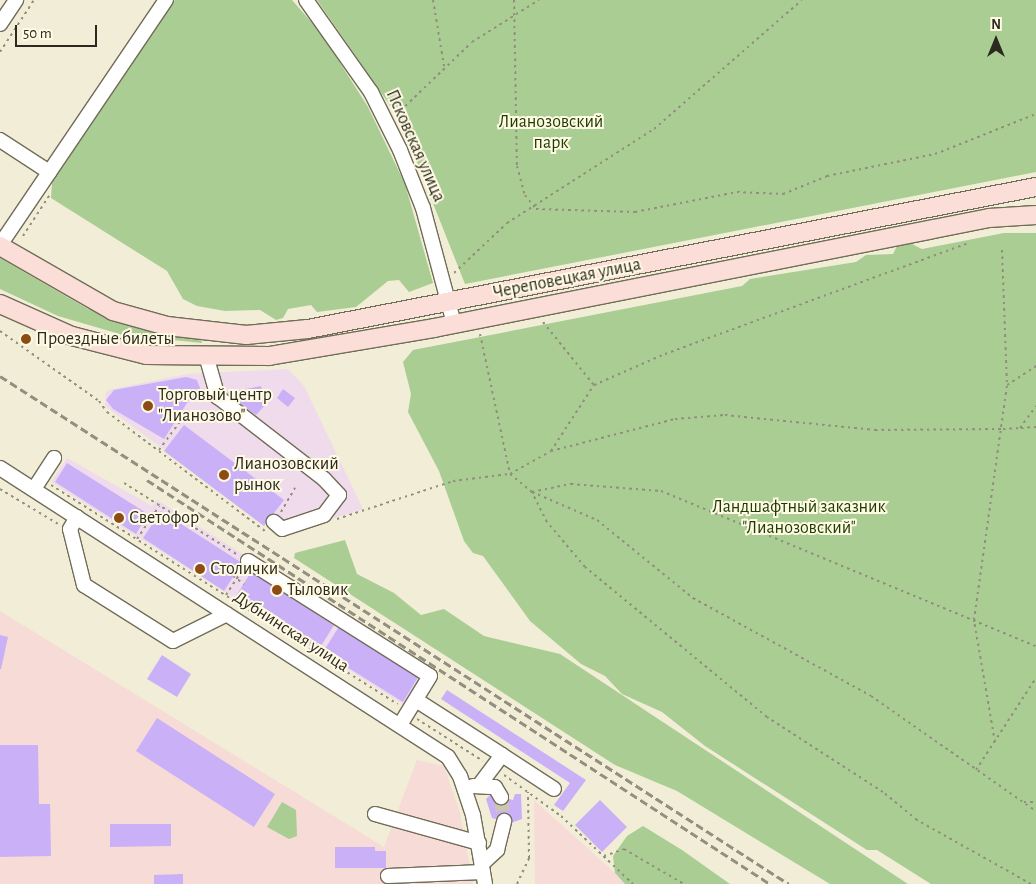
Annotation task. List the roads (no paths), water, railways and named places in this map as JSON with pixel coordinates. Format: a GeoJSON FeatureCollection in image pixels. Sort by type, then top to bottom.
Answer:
{"type":"FeatureCollection","features":[{"type":"Feature","properties":{"kind":"main road","name":"Череповецкая улица"},"geometry":{"type":"LineString","coordinates":[[0,246],[114,311],[167,326],[221,334],[308,329],[911,214],[1036,187]]}},
{"type":"Feature","properties":{"kind":"main road","name":"Череповецкая улица"},"geometry":{"type":"LineString","coordinates":[[0,304],[93,343],[146,355],[207,359],[232,358],[311,351],[917,232],[1036,214]]}},
{"type":"Feature","properties":{"kind":"street"},"geometry":{"type":"LineString","coordinates":[[0,24],[16,0]]}},
{"type":"Feature","properties":{"kind":"street"},"geometry":{"type":"LineString","coordinates":[[0,246],[166,0]]}},
{"type":"Feature","properties":{"kind":"street","name":"Псковская улица"},"geometry":{"type":"LineString","coordinates":[[306,0],[371,92],[396,143],[423,208],[454,324]]}},
{"type":"Feature","properties":{"kind":"street"},"geometry":{"type":"LineString","coordinates":[[0,140],[49,172]]}},
{"type":"Feature","properties":{"kind":"street","name":"Череповецкая улица"},"geometry":{"type":"LineString","coordinates":[[911,214],[940,213],[1036,194]]}},
{"type":"Feature","properties":{"kind":"street","name":"Череповецкая улица"},"geometry":{"type":"LineString","coordinates":[[917,232],[942,222],[1036,209]]}},
{"type":"Feature","properties":{"kind":"street"},"geometry":{"type":"LineString","coordinates":[[207,359],[218,397],[324,479],[339,495],[324,515],[282,529],[271,530]]}},
{"type":"Feature","properties":{"kind":"street"},"geometry":{"type":"LineString","coordinates":[[38,484],[54,458]]}},
{"type":"Feature","properties":{"kind":"street","name":"Дубнинская улица"},"geometry":{"type":"LineString","coordinates":[[0,468],[38,484],[77,517],[400,724],[448,757],[464,789],[478,843],[483,873]]}},
{"type":"Feature","properties":{"kind":"street"},"geometry":{"type":"LineString","coordinates":[[77,517],[70,529],[84,585],[173,641],[227,614]]}},
{"type":"Feature","properties":{"kind":"street"},"geometry":{"type":"LineString","coordinates":[[248,561],[430,676],[400,724]]}},
{"type":"Feature","properties":{"kind":"street"},"geometry":{"type":"LineString","coordinates":[[412,705],[502,755],[554,789]]}},
{"type":"Feature","properties":{"kind":"street"},"geometry":{"type":"LineString","coordinates":[[464,789],[481,783],[502,755]]}},
{"type":"Feature","properties":{"kind":"street"},"geometry":{"type":"LineString","coordinates":[[481,783],[495,787],[501,797]]}},
{"type":"Feature","properties":{"kind":"street"},"geometry":{"type":"LineString","coordinates":[[376,814],[478,843]]}},
{"type":"Feature","properties":{"kind":"street"},"geometry":{"type":"LineString","coordinates":[[388,876],[483,873],[497,850],[504,822]]}},
{"type":"Feature","properties":{"kind":"tunnel"},"geometry":{"type":"LineString","coordinates":[[501,797],[504,821]]}},
{"type":"Feature","properties":{"kind":"railway"},"geometry":{"type":"LineString","coordinates":[[0,376],[789,884]]}},
{"type":"Feature","properties":{"kind":"railway"},"geometry":{"type":"LineString","coordinates":[[147,480],[770,884]]}},
{"type":"Feature","properties":{"kind":"place","name":"Проездные билеты"},"geometry":{"type":"Point","coordinates":[26,339]}},
{"type":"Feature","properties":{"kind":"place","name":"Торговый центр \"Лианозово\""},"geometry":{"type":"Point","coordinates":[148,406]}},
{"type":"Feature","properties":{"kind":"place","name":"Лианозовский рынок"},"geometry":{"type":"Point","coordinates":[224,475]}},
{"type":"Feature","properties":{"kind":"place","name":"Светофор"},"geometry":{"type":"Point","coordinates":[119,518]}},
{"type":"Feature","properties":{"kind":"place","name":"Столички"},"geometry":{"type":"Point","coordinates":[200,569]}},
{"type":"Feature","properties":{"kind":"place","name":"Тыловик"},"geometry":{"type":"Point","coordinates":[277,590]}},
{"type":"Feature","properties":{"kind":"park label","name":"Лианозовский парк"},"geometry":{"type":"Point","coordinates":[551,133]}},
{"type":"Feature","properties":{"kind":"park label","name":"Ландшафтный заказник \"Лианозовский\""},"geometry":{"type":"Point","coordinates":[799,518]}}]}
